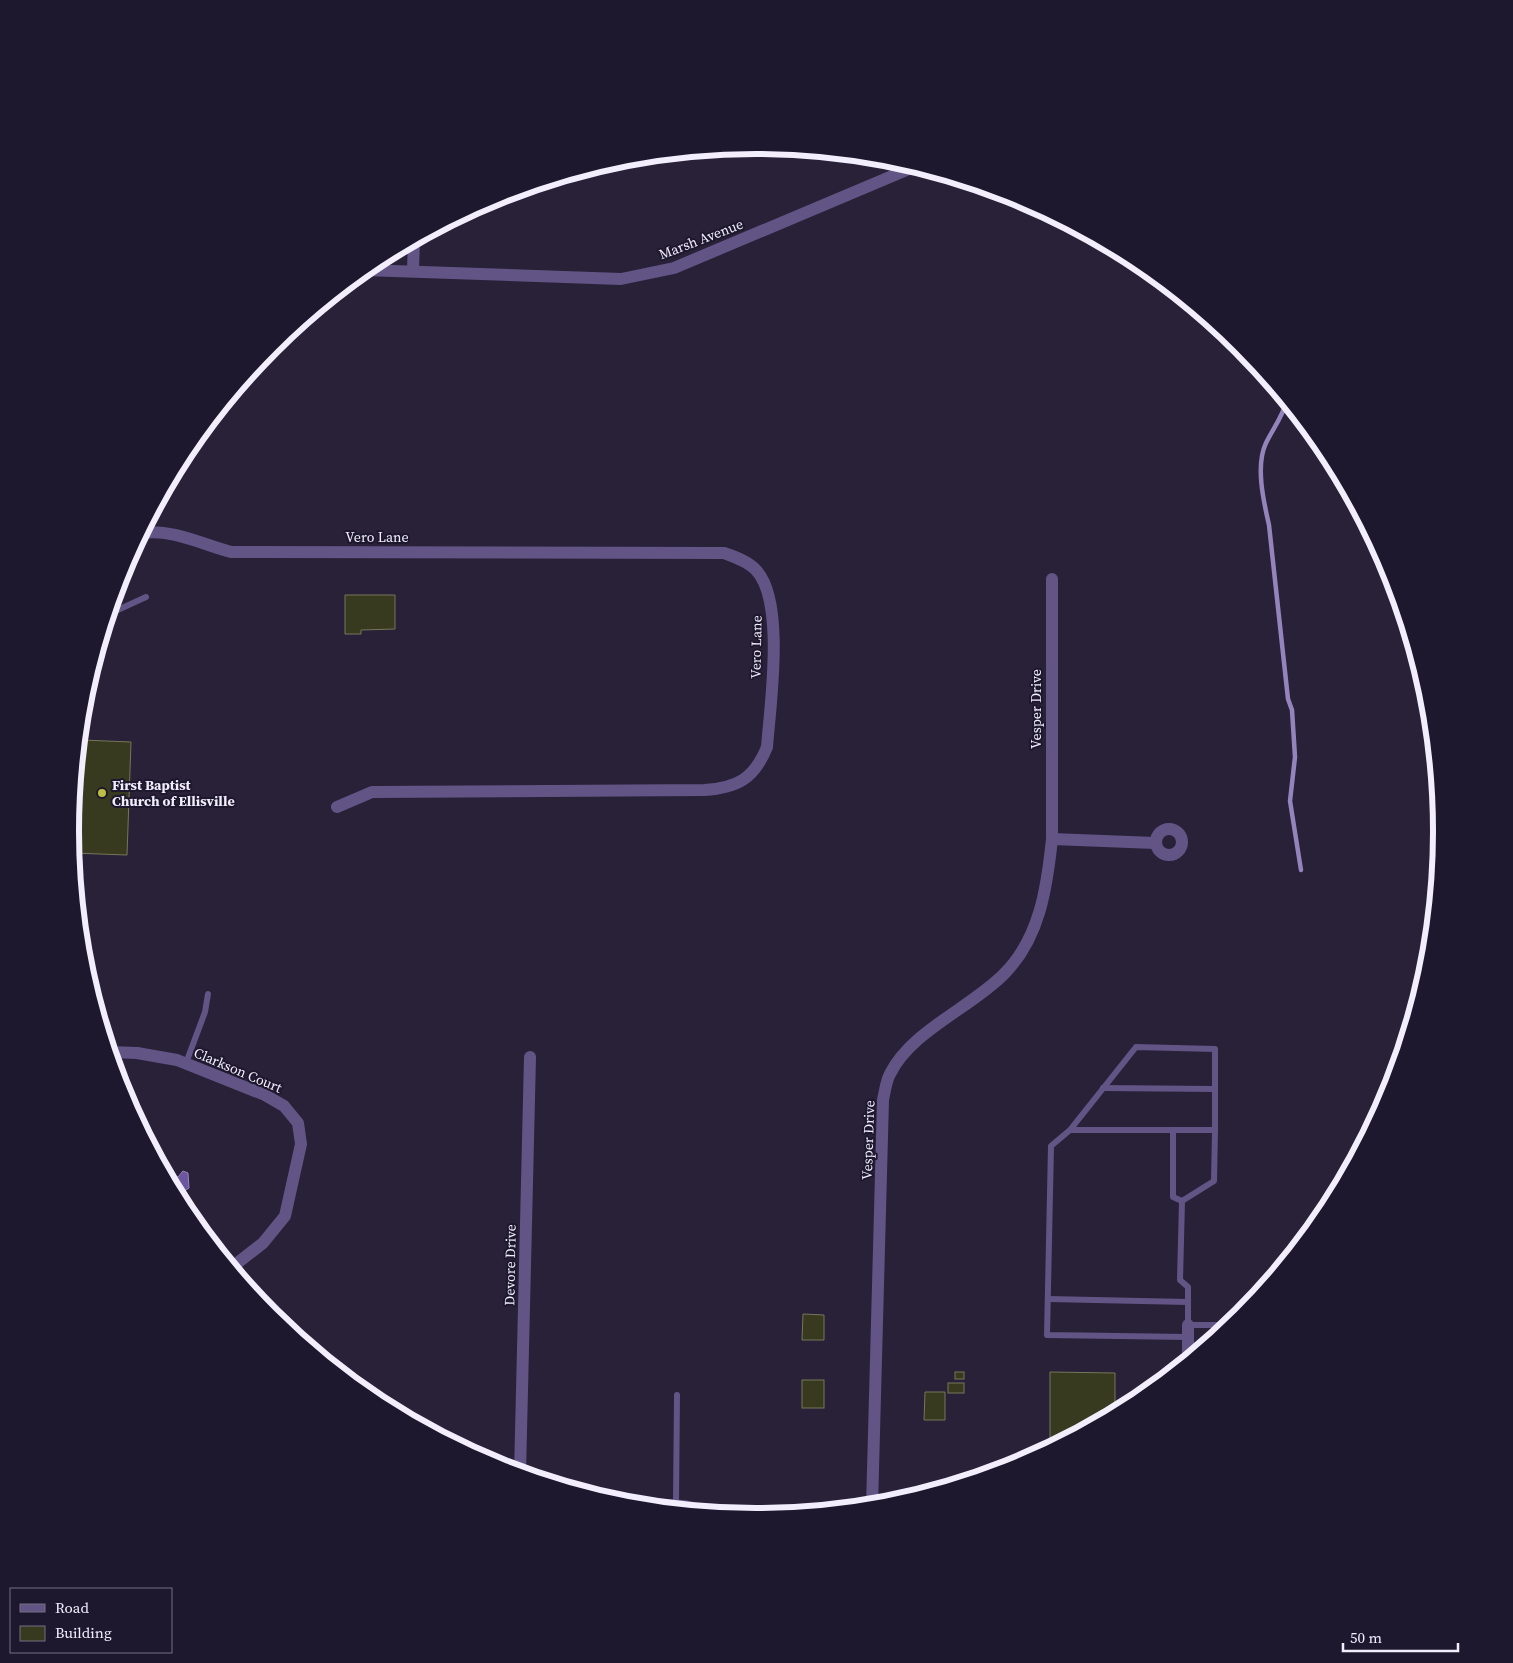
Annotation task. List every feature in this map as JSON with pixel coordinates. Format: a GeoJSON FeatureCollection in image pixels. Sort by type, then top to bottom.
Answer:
{"type":"FeatureCollection","features":[{"type":"Feature","properties":{"kind":"street","name":"Marsh Avenue"},"geometry":{"type":"LineString","coordinates":[[377,270],[621,279],[643,276],[674,268],[905,171]]}},
{"type":"Feature","properties":{"kind":"street"},"geometry":{"type":"LineString","coordinates":[[413,270],[414,248]]}},
{"type":"Feature","properties":{"kind":"street","name":"Vero Lane"},"geometry":{"type":"LineString","coordinates":[[149,532],[160,531],[189,538],[208,546],[231,552],[724,553],[755,570],[765,585],[774,624],[767,747],[762,760],[744,780],[725,789],[704,790],[372,792],[337,808]]}},
{"type":"Feature","properties":{"kind":"street","name":"Vesper Drive"},"geometry":{"type":"LineString","coordinates":[[872,1499],[883,1109],[889,1074],[906,1049],[1004,974],[1031,936],[1040,911],[1048,878],[1052,839],[1052,579]]}},
{"type":"Feature","properties":{"kind":"street"},"geometry":{"type":"LineString","coordinates":[[1052,839],[1155,843]]}},
{"type":"Feature","properties":{"kind":"street","name":"Clarkson Court"},"geometry":{"type":"LineString","coordinates":[[116,1053],[159,1056],[186,1063],[265,1095],[284,1106],[298,1123],[301,1144],[284,1216],[263,1243],[236,1264]]}},
{"type":"Feature","properties":{"kind":"street","name":"Devore Drive"},"geometry":{"type":"LineString","coordinates":[[520,1466],[530,1057]]}},
{"type":"Feature","properties":{"kind":"street"},"geometry":{"type":"LineString","coordinates":[[1188,1331],[1188,1353]]}},
{"type":"Feature","properties":{"kind":"lane"},"geometry":{"type":"LineString","coordinates":[[116,611],[146,597]]}},
{"type":"Feature","properties":{"kind":"lane"},"geometry":{"type":"LineString","coordinates":[[186,1063],[205,1012],[208,994]]}},
{"type":"Feature","properties":{"kind":"lane"},"geometry":{"type":"LineString","coordinates":[[1182,1201],[1214,1180],[1215,1049],[1136,1047],[1070,1130],[1051,1146],[1047,1335],[1188,1331],[1218,1327]]}},
{"type":"Feature","properties":{"kind":"lane"},"geometry":{"type":"LineString","coordinates":[[1103,1088],[1215,1089]]}},
{"type":"Feature","properties":{"kind":"lane"},"geometry":{"type":"LineString","coordinates":[[1070,1130],[1214,1130]]}},
{"type":"Feature","properties":{"kind":"lane"},"geometry":{"type":"LineString","coordinates":[[1173,1130],[1173,1197],[1182,1201]]}},
{"type":"Feature","properties":{"kind":"lane"},"geometry":{"type":"LineString","coordinates":[[1182,1201],[1180,1280],[1188,1287],[1188,1331]]}},
{"type":"Feature","properties":{"kind":"lane"},"geometry":{"type":"LineString","coordinates":[[1048,1299],[1188,1302]]}},
{"type":"Feature","properties":{"kind":"lane"},"geometry":{"type":"LineString","coordinates":[[676,1502],[677,1395]]}},
{"type":"Feature","properties":{"kind":"lane"},"geometry":{"type":"LineString","coordinates":[[664,1502],[676,1502],[698,1506]]}},
{"type":"Feature","properties":{"kind":"shaded area"},"geometry":{"type":"Polygon","coordinates":[[[183,1171],[188,1173],[189,1188],[183,1192],[174,1177],[178,1177],[183,1171]]]}},
{"type":"Feature","properties":{"kind":"building"},"geometry":{"type":"Polygon","coordinates":[[[345,595],[395,595],[395,629],[361,630],[361,634],[345,634],[345,595]]]}},
{"type":"Feature","properties":{"kind":"building","name":"First Baptist Church of Ellisville"},"geometry":{"type":"Polygon","coordinates":[[[85,740],[131,742],[127,855],[79,853],[80,787],[85,740]]]}},
{"type":"Feature","properties":{"kind":"building"},"geometry":{"type":"Polygon","coordinates":[[[803,1314],[824,1315],[824,1340],[802,1340],[803,1314]]]}},
{"type":"Feature","properties":{"kind":"building"},"geometry":{"type":"Polygon","coordinates":[[[955,1372],[964,1372],[964,1379],[955,1379],[955,1372]]]}},
{"type":"Feature","properties":{"kind":"building"},"geometry":{"type":"Polygon","coordinates":[[[1050,1372],[1115,1373],[1115,1406],[1050,1442],[1050,1372]]]}},
{"type":"Feature","properties":{"kind":"building"},"geometry":{"type":"Polygon","coordinates":[[[802,1380],[824,1380],[824,1408],[802,1408],[802,1380]]]}},
{"type":"Feature","properties":{"kind":"building"},"geometry":{"type":"Polygon","coordinates":[[[948,1383],[964,1383],[964,1393],[948,1393],[948,1383]]]}},
{"type":"Feature","properties":{"kind":"building"},"geometry":{"type":"Polygon","coordinates":[[[925,1392],[945,1392],[945,1420],[924,1420],[925,1392]]]}},
{"type":"Feature","properties":{"kind":"waterway"},"geometry":{"type":"LineString","coordinates":[[1284,407],[1266,443],[1261,462],[1261,473],[1269,525],[1288,699],[1292,710],[1295,757],[1290,801],[1301,870]]}},
{"type":"Feature","properties":{"kind":"place","name":"First Baptist Church of Ellisville"},"geometry":{"type":"Point","coordinates":[102,793]}}]}
